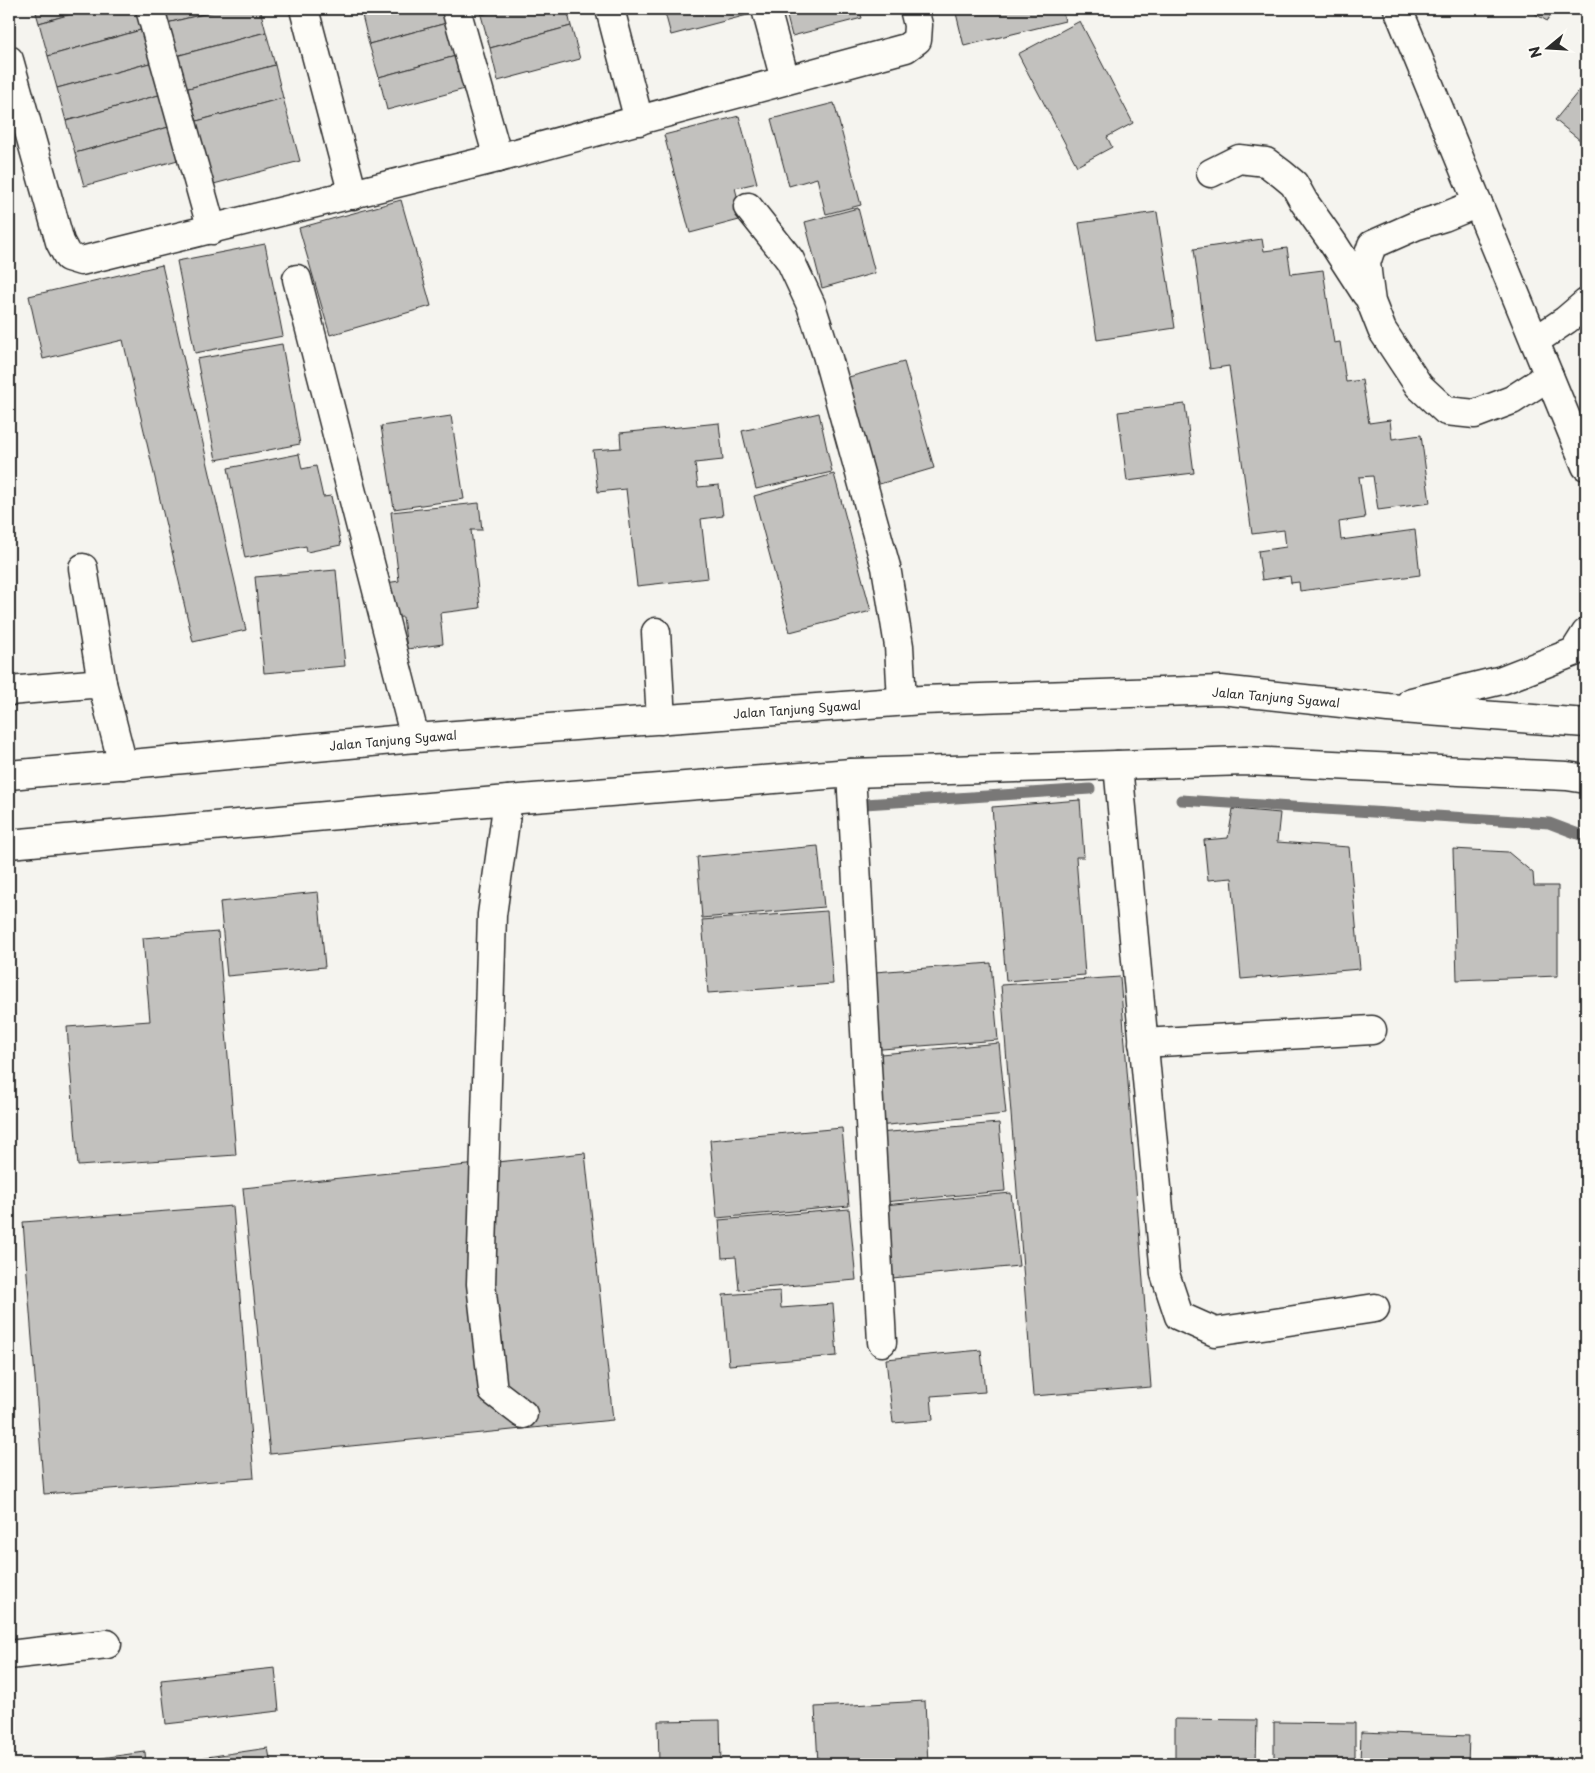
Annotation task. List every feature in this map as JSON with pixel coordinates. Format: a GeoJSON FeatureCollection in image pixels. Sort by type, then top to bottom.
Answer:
{"type":"FeatureCollection","features":[{"type":"Feature","properties":{"kind":"main road"},"geometry":{"type":"LineString","coordinates":[[150,9],[212,230]]}},
{"type":"Feature","properties":{"kind":"main road"},"geometry":{"type":"LineString","coordinates":[[304,9],[354,194]]}},
{"type":"Feature","properties":{"kind":"main road"},"geometry":{"type":"LineString","coordinates":[[456,9],[498,158]]}},
{"type":"Feature","properties":{"kind":"main road"},"geometry":{"type":"LineString","coordinates":[[610,9],[639,120]]}},
{"type":"Feature","properties":{"kind":"main road"},"geometry":{"type":"LineString","coordinates":[[766,9],[785,80]]}},
{"type":"Feature","properties":{"kind":"main road"},"geometry":{"type":"LineString","coordinates":[[9,60],[60,242],[68,257],[81,262],[498,158],[906,48],[917,40],[918,26],[914,9]]}},
{"type":"Feature","properties":{"kind":"main road"},"geometry":{"type":"LineString","coordinates":[[1398,9],[1586,466]]}},
{"type":"Feature","properties":{"kind":"main road"},"geometry":{"type":"LineString","coordinates":[[1211,173],[1239,159],[1266,162],[1294,184],[1371,302],[1382,330],[1419,386],[1446,412],[1475,414],[1512,400],[1549,376]]}},
{"type":"Feature","properties":{"kind":"main road"},"geometry":{"type":"LineString","coordinates":[[1371,302],[1366,262],[1372,245],[1415,226],[1444,218],[1478,203]]}},
{"type":"Feature","properties":{"kind":"main road"},"geometry":{"type":"LineString","coordinates":[[748,207],[790,260],[811,305],[828,355],[886,567],[899,646],[902,701]]}},
{"type":"Feature","properties":{"kind":"main road"},"geometry":{"type":"LineString","coordinates":[[297,279],[415,738]]}},
{"type":"Feature","properties":{"kind":"main road"},"geometry":{"type":"LineString","coordinates":[[1535,342],[1586,304]]}},
{"type":"Feature","properties":{"kind":"main road"},"geometry":{"type":"LineString","coordinates":[[83,568],[102,684],[123,765]]}},
{"type":"Feature","properties":{"kind":"main road"},"geometry":{"type":"LineString","coordinates":[[656,632],[661,720]]}},
{"type":"Feature","properties":{"kind":"main road"},"geometry":{"type":"LineString","coordinates":[[1388,708],[1502,680],[1574,652],[1586,633]]}},
{"type":"Feature","properties":{"kind":"main road"},"geometry":{"type":"LineString","coordinates":[[9,691],[102,684]]}},
{"type":"Feature","properties":{"kind":"main road","name":"Jalan Tanjung Syawal"},"geometry":{"type":"LineString","coordinates":[[9,776],[415,738],[902,701],[1221,690],[1388,708],[1586,723]]}},
{"type":"Feature","properties":{"kind":"main road"},"geometry":{"type":"LineString","coordinates":[[9,844],[508,800],[852,773],[1246,762],[1580,783]]}},
{"type":"Feature","properties":{"kind":"main road"},"geometry":{"type":"LineString","coordinates":[[1118,765],[1165,1274],[1179,1316],[1215,1332],[1375,1308]]}},
{"type":"Feature","properties":{"kind":"main road"},"geometry":{"type":"LineString","coordinates":[[852,773],[882,1342]]}},
{"type":"Feature","properties":{"kind":"main road"},"geometry":{"type":"LineString","coordinates":[[508,800],[492,915],[481,1284],[493,1390],[523,1414]]}},
{"type":"Feature","properties":{"kind":"main road"},"geometry":{"type":"LineString","coordinates":[[1144,1042],[1372,1030]]}},
{"type":"Feature","properties":{"kind":"main road"},"geometry":{"type":"LineString","coordinates":[[9,1655],[107,1644]]}},
{"type":"Feature","properties":{"kind":"building"},"geometry":{"type":"Polygon","coordinates":[[[35,9],[89,9],[39,23],[35,9]]]}},
{"type":"Feature","properties":{"kind":"building"},"geometry":{"type":"Polygon","coordinates":[[[89,9],[143,9],[148,28],[48,56],[39,23],[89,9]]]}},
{"type":"Feature","properties":{"kind":"building"},"geometry":{"type":"Polygon","coordinates":[[[163,9],[224,9],[167,23],[163,9]]]}},
{"type":"Feature","properties":{"kind":"building"},"geometry":{"type":"Polygon","coordinates":[[[224,9],[260,9],[266,32],[176,56],[167,23],[224,9]]]}},
{"type":"Feature","properties":{"kind":"building"},"geometry":{"type":"Polygon","coordinates":[[[370,9],[450,9],[454,21],[369,44],[361,11],[370,9]]]}},
{"type":"Feature","properties":{"kind":"building"},"geometry":{"type":"Polygon","coordinates":[[[479,9],[505,9],[481,15],[479,9]]]}},
{"type":"Feature","properties":{"kind":"building"},"geometry":{"type":"Polygon","coordinates":[[[505,9],[567,9],[571,26],[490,48],[481,15],[505,9]]]}},
{"type":"Feature","properties":{"kind":"building"},"geometry":{"type":"Polygon","coordinates":[[[664,9],[754,9],[755,13],[671,35],[664,9]]]}},
{"type":"Feature","properties":{"kind":"building"},"geometry":{"type":"Polygon","coordinates":[[[785,9],[859,9],[862,18],[792,36],[785,9]]]}},
{"type":"Feature","properties":{"kind":"building"},"geometry":{"type":"Polygon","coordinates":[[[955,9],[1062,9],[1065,21],[964,46],[955,9]]]}},
{"type":"Feature","properties":{"kind":"building"},"geometry":{"type":"Polygon","coordinates":[[[1527,9],[1555,9],[1547,21],[1527,9]]]}},
{"type":"Feature","properties":{"kind":"building"},"geometry":{"type":"Polygon","coordinates":[[[454,21],[463,54],[379,77],[369,44],[454,21]]]}},
{"type":"Feature","properties":{"kind":"building"},"geometry":{"type":"Polygon","coordinates":[[[1080,21],[1133,123],[1107,137],[1112,147],[1077,166],[1018,54],[1080,21]]]}},
{"type":"Feature","properties":{"kind":"building"},"geometry":{"type":"Polygon","coordinates":[[[571,26],[580,59],[498,81],[490,48],[571,26]]]}},
{"type":"Feature","properties":{"kind":"building"},"geometry":{"type":"Polygon","coordinates":[[[148,28],[157,61],[57,88],[48,56],[148,28]]]}},
{"type":"Feature","properties":{"kind":"building"},"geometry":{"type":"Polygon","coordinates":[[[266,32],[275,65],[185,89],[176,56],[266,32]]]}},
{"type":"Feature","properties":{"kind":"building"},"geometry":{"type":"Polygon","coordinates":[[[463,54],[472,87],[387,110],[379,77],[463,54]]]}},
{"type":"Feature","properties":{"kind":"building"},"geometry":{"type":"Polygon","coordinates":[[[157,61],[166,93],[66,121],[57,88],[157,61]]]}},
{"type":"Feature","properties":{"kind":"building"},"geometry":{"type":"Polygon","coordinates":[[[275,65],[283,98],[193,122],[185,89],[275,65]]]}},
{"type":"Feature","properties":{"kind":"building"},"geometry":{"type":"Polygon","coordinates":[[[1586,82],[1586,145],[1555,120],[1586,82]]]}},
{"type":"Feature","properties":{"kind":"building"},"geometry":{"type":"Polygon","coordinates":[[[166,93],[176,125],[75,153],[66,121],[166,93]]]}},
{"type":"Feature","properties":{"kind":"building"},"geometry":{"type":"Polygon","coordinates":[[[283,98],[300,161],[210,185],[193,122],[283,98]]]}},
{"type":"Feature","properties":{"kind":"building"},"geometry":{"type":"Polygon","coordinates":[[[834,103],[861,205],[826,214],[817,178],[789,186],[771,119],[834,103]]]}},
{"type":"Feature","properties":{"kind":"building"},"geometry":{"type":"Polygon","coordinates":[[[739,116],[757,183],[735,188],[743,219],[690,233],[664,135],[739,116]]]}},
{"type":"Feature","properties":{"kind":"building"},"geometry":{"type":"Polygon","coordinates":[[[176,125],[185,158],[84,186],[75,153],[176,125]]]}},
{"type":"Feature","properties":{"kind":"building"},"geometry":{"type":"Polygon","coordinates":[[[401,200],[431,306],[330,335],[299,228],[401,200]]]}},
{"type":"Feature","properties":{"kind":"building"},"geometry":{"type":"Polygon","coordinates":[[[858,208],[875,273],[822,288],[805,222],[858,208]]]}},
{"type":"Feature","properties":{"kind":"building"},"geometry":{"type":"Polygon","coordinates":[[[1157,212],[1175,328],[1097,340],[1079,223],[1157,212]]]}},
{"type":"Feature","properties":{"kind":"building"},"geometry":{"type":"Polygon","coordinates":[[[1262,239],[1264,251],[1287,248],[1291,274],[1323,270],[1334,343],[1340,342],[1346,382],[1362,380],[1369,423],[1390,420],[1392,439],[1421,435],[1430,503],[1378,510],[1373,476],[1359,477],[1365,518],[1339,522],[1341,540],[1415,530],[1420,575],[1300,591],[1299,582],[1291,583],[1290,576],[1262,580],[1258,551],[1286,547],[1284,530],[1252,534],[1229,366],[1210,369],[1194,249],[1262,239]]]}},
{"type":"Feature","properties":{"kind":"building"},"geometry":{"type":"Polygon","coordinates":[[[265,244],[283,336],[195,353],[177,261],[265,244]]]}},
{"type":"Feature","properties":{"kind":"building"},"geometry":{"type":"Polygon","coordinates":[[[162,265],[246,630],[193,642],[123,340],[43,359],[29,296],[162,265]]]}},
{"type":"Feature","properties":{"kind":"building"},"geometry":{"type":"Polygon","coordinates":[[[282,344],[300,444],[216,460],[197,359],[282,344]]]}},
{"type":"Feature","properties":{"kind":"building"},"geometry":{"type":"Polygon","coordinates":[[[904,362],[934,468],[876,485],[845,378],[904,362]]]}},
{"type":"Feature","properties":{"kind":"building"},"geometry":{"type":"Polygon","coordinates":[[[1185,404],[1194,473],[1127,481],[1118,412],[1185,404]]]}},
{"type":"Feature","properties":{"kind":"building"},"geometry":{"type":"Polygon","coordinates":[[[819,413],[832,472],[756,489],[742,431],[819,413]]]}},
{"type":"Feature","properties":{"kind":"building"},"geometry":{"type":"Polygon","coordinates":[[[451,416],[464,499],[394,509],[381,426],[451,416]]]}},
{"type":"Feature","properties":{"kind":"building"},"geometry":{"type":"Polygon","coordinates":[[[719,423],[723,460],[695,463],[698,487],[719,485],[723,516],[701,519],[708,578],[637,586],[626,489],[598,492],[593,450],[621,448],[620,433],[719,423]]]}},
{"type":"Feature","properties":{"kind":"building"},"geometry":{"type":"Polygon","coordinates":[[[299,454],[302,469],[316,466],[323,497],[331,496],[341,545],[307,552],[306,546],[245,558],[228,468],[299,454]]]}},
{"type":"Feature","properties":{"kind":"building"},"geometry":{"type":"Polygon","coordinates":[[[834,474],[871,611],[790,632],[754,496],[834,474]]]}},
{"type":"Feature","properties":{"kind":"building"},"geometry":{"type":"Polygon","coordinates":[[[479,503],[482,530],[471,530],[480,608],[440,613],[443,644],[407,649],[403,617],[390,618],[386,583],[399,581],[391,512],[479,503]]]}},
{"type":"Feature","properties":{"kind":"building"},"geometry":{"type":"Polygon","coordinates":[[[336,570],[345,666],[264,673],[255,577],[336,570]]]}},
{"type":"Feature","properties":{"kind":"building"},"geometry":{"type":"Polygon","coordinates":[[[1080,800],[1084,857],[1076,857],[1085,975],[1006,981],[992,807],[1080,800]]]}},
{"type":"Feature","properties":{"kind":"building"},"geometry":{"type":"Polygon","coordinates":[[[1233,809],[1280,813],[1277,842],[1349,847],[1360,969],[1241,979],[1232,878],[1208,880],[1204,840],[1228,838],[1233,809]]]}},
{"type":"Feature","properties":{"kind":"building"},"geometry":{"type":"Polygon","coordinates":[[[818,846],[824,907],[702,918],[697,857],[818,846]]]}},
{"type":"Feature","properties":{"kind":"building"},"geometry":{"type":"Polygon","coordinates":[[[1453,849],[1508,852],[1533,873],[1534,886],[1558,886],[1558,976],[1457,980],[1453,849]]]}},
{"type":"Feature","properties":{"kind":"building"},"geometry":{"type":"Polygon","coordinates":[[[318,892],[325,967],[227,976],[220,902],[318,892]]]}},
{"type":"Feature","properties":{"kind":"building"},"geometry":{"type":"Polygon","coordinates":[[[827,911],[833,984],[708,993],[702,920],[827,911]]]}},
{"type":"Feature","properties":{"kind":"building"},"geometry":{"type":"Polygon","coordinates":[[[218,932],[236,1155],[78,1166],[67,1027],[150,1021],[143,938],[218,932]]]}},
{"type":"Feature","properties":{"kind":"building"},"geometry":{"type":"Polygon","coordinates":[[[991,963],[998,1040],[869,1050],[862,973],[991,963]]]}},
{"type":"Feature","properties":{"kind":"building"},"geometry":{"type":"Polygon","coordinates":[[[1120,977],[1151,1387],[1033,1396],[1001,985],[1120,977]]]}},
{"type":"Feature","properties":{"kind":"building"},"geometry":{"type":"Polygon","coordinates":[[[999,1043],[1006,1114],[877,1126],[870,1055],[999,1043]]]}},
{"type":"Feature","properties":{"kind":"building"},"geometry":{"type":"Polygon","coordinates":[[[999,1123],[1005,1191],[884,1202],[878,1133],[999,1123]]]}},
{"type":"Feature","properties":{"kind":"building"},"geometry":{"type":"Polygon","coordinates":[[[842,1128],[849,1206],[717,1218],[710,1140],[842,1128]]]}},
{"type":"Feature","properties":{"kind":"building"},"geometry":{"type":"Polygon","coordinates":[[[585,1153],[613,1420],[270,1454],[243,1188],[585,1153]]]}},
{"type":"Feature","properties":{"kind":"building"},"geometry":{"type":"Polygon","coordinates":[[[1011,1193],[1019,1266],[892,1278],[884,1205],[1011,1193]]]}},
{"type":"Feature","properties":{"kind":"building"},"geometry":{"type":"Polygon","coordinates":[[[233,1206],[254,1478],[44,1494],[23,1222],[233,1206]]]}},
{"type":"Feature","properties":{"kind":"building"},"geometry":{"type":"Polygon","coordinates":[[[849,1209],[856,1280],[739,1290],[736,1257],[722,1258],[719,1220],[849,1209]]]}},
{"type":"Feature","properties":{"kind":"building"},"geometry":{"type":"Polygon","coordinates":[[[780,1291],[781,1308],[833,1304],[837,1356],[729,1365],[723,1295],[780,1291]]]}},
{"type":"Feature","properties":{"kind":"building"},"geometry":{"type":"Polygon","coordinates":[[[981,1350],[985,1392],[931,1396],[933,1420],[893,1423],[886,1359],[981,1350]]]}},
{"type":"Feature","properties":{"kind":"building"},"geometry":{"type":"Polygon","coordinates":[[[275,1668],[279,1711],[166,1724],[161,1680],[275,1668]]]}},
{"type":"Feature","properties":{"kind":"building"},"geometry":{"type":"Polygon","coordinates":[[[925,1701],[928,1764],[818,1764],[815,1707],[925,1701]]]}},
{"type":"Feature","properties":{"kind":"building"},"geometry":{"type":"Polygon","coordinates":[[[1175,1719],[1257,1720],[1256,1764],[1175,1764],[1175,1719]]]}},
{"type":"Feature","properties":{"kind":"building"},"geometry":{"type":"Polygon","coordinates":[[[720,1720],[721,1764],[659,1764],[658,1721],[720,1720]]]}},
{"type":"Feature","properties":{"kind":"building"},"geometry":{"type":"Polygon","coordinates":[[[1274,1722],[1355,1723],[1355,1764],[1274,1764],[1274,1722]]]}},
{"type":"Feature","properties":{"kind":"building"},"geometry":{"type":"Polygon","coordinates":[[[1361,1732],[1469,1736],[1468,1764],[1360,1764],[1361,1732]]]}},
{"type":"Feature","properties":{"kind":"building"},"geometry":{"type":"Polygon","coordinates":[[[268,1748],[271,1764],[159,1764],[268,1748]]]}},
{"type":"Feature","properties":{"kind":"building"},"geometry":{"type":"Polygon","coordinates":[[[145,1752],[146,1764],[57,1764],[145,1752]]]}},
{"type":"Feature","properties":{"kind":"waterway"},"geometry":{"type":"LineString","coordinates":[[865,804],[1090,789]]}},
{"type":"Feature","properties":{"kind":"waterway"},"geometry":{"type":"LineString","coordinates":[[1181,800],[1549,823],[1586,837]]}}]}
